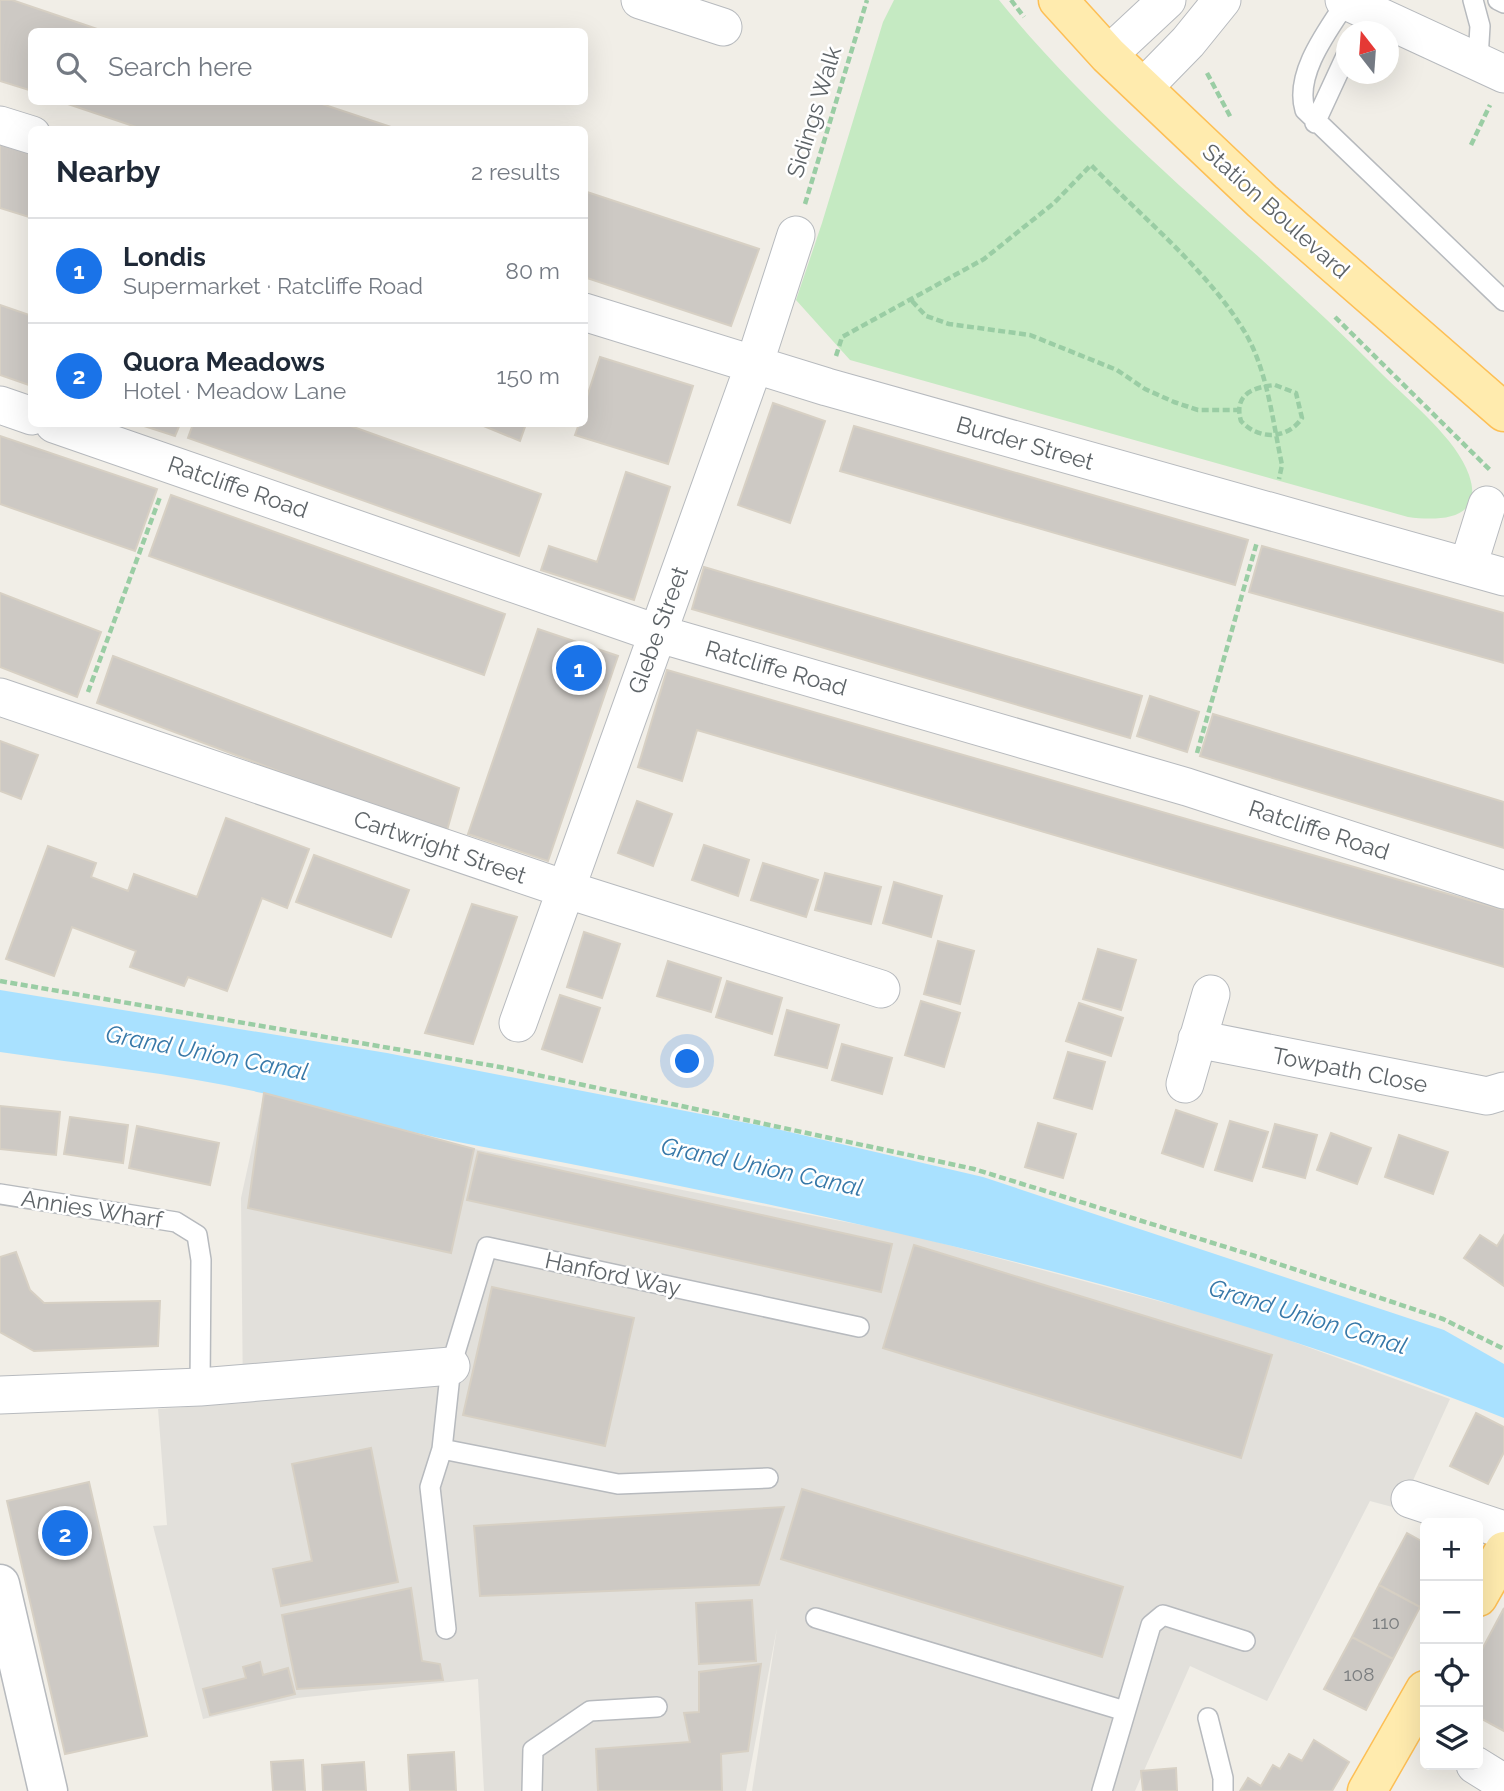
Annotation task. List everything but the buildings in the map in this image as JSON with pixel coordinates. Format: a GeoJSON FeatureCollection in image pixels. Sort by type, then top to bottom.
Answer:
{"type":"FeatureCollection","features":[{"type":"Feature","properties":{"kind":"main road","name":"Station Boulevard"},"geometry":{"type":"LineString","coordinates":[[1058,0],[1108,55],[1262,201],[1504,412]]}},
{"type":"Feature","properties":{"kind":"main road"},"geometry":{"type":"LineString","coordinates":[[1483,1588],[1504,1551]]}},
{"type":"Feature","properties":{"kind":"main road"},"geometry":{"type":"LineString","coordinates":[[1367,1791],[1419,1715]]}},
{"type":"Feature","properties":{"kind":"street"},"geometry":{"type":"LineString","coordinates":[[640,0],[710,16]]}},
{"type":"Feature","properties":{"kind":"street"},"geometry":{"type":"LineString","coordinates":[[1108,55],[1167,0]]}},
{"type":"Feature","properties":{"kind":"street"},"geometry":{"type":"LineString","coordinates":[[1143,88],[1188,42],[1222,0]]}},
{"type":"Feature","properties":{"kind":"street"},"geometry":{"type":"LineString","coordinates":[[1354,11],[1492,77]]}},
{"type":"Feature","properties":{"kind":"street"},"geometry":{"type":"LineString","coordinates":[[0,125],[28,134]]}},
{"type":"Feature","properties":{"kind":"street","name":"Glebe Street"},"geometry":{"type":"LineString","coordinates":[[518,1023],[754,365],[796,235]]}},
{"type":"Feature","properties":{"kind":"street","name":"Burder Street"},"geometry":{"type":"LineString","coordinates":[[588,313],[827,387],[1504,577]]}},
{"type":"Feature","properties":{"kind":"street"},"geometry":{"type":"LineString","coordinates":[[0,405],[28,415]]}},
{"type":"Feature","properties":{"kind":"street","name":"Ratcliffe Road"},"geometry":{"type":"LineString","coordinates":[[63,427],[656,633],[1187,787],[1504,890]]}},
{"type":"Feature","properties":{"kind":"street"},"geometry":{"type":"LineString","coordinates":[[1468,566],[1487,505]]}},
{"type":"Feature","properties":{"kind":"street","name":"Cartwright Street"},"geometry":{"type":"LineString","coordinates":[[0,697],[565,890],[881,989]]}},
{"type":"Feature","properties":{"kind":"street"},"geometry":{"type":"LineString","coordinates":[[1185,1084],[1211,994]]}},
{"type":"Feature","properties":{"kind":"street","name":"Towpath Close"},"geometry":{"type":"LineString","coordinates":[[1197,1040],[1487,1096],[1504,1091]]}},
{"type":"Feature","properties":{"kind":"street"},"geometry":{"type":"LineString","coordinates":[[0,1395],[200,1387],[451,1366]]}},
{"type":"Feature","properties":{"kind":"street"},"geometry":{"type":"LineString","coordinates":[[1410,1499],[1504,1530]]}},
{"type":"Feature","properties":{"kind":"street"},"geometry":{"type":"LineString","coordinates":[[0,1584],[8,1649],[48,1791]]}},
{"type":"Feature","properties":{"kind":"street"},"geometry":{"type":"LineString","coordinates":[[1483,1770],[1504,1783]]}},
{"type":"Feature","properties":{"kind":"lane"},"geometry":{"type":"LineString","coordinates":[[1473,0],[1492,77]]}},
{"type":"Feature","properties":{"kind":"lane"},"geometry":{"type":"LineString","coordinates":[[1499,0],[1504,3]]}},
{"type":"Feature","properties":{"kind":"lane"},"geometry":{"type":"LineString","coordinates":[[1354,11],[1325,36],[1303,85],[1301,98],[1305,110],[1315,123],[1504,300]]}},
{"type":"Feature","properties":{"kind":"lane"},"geometry":{"type":"LineString","coordinates":[[1315,123],[1336,78]]}},
{"type":"Feature","properties":{"kind":"lane","name":"Annies Wharf"},"geometry":{"type":"LineString","coordinates":[[0,1194],[176,1222],[197,1235],[201,1260],[200,1387]]}},
{"type":"Feature","properties":{"kind":"lane","name":"Hanford Way"},"geometry":{"type":"LineString","coordinates":[[446,1629],[430,1487],[442,1449],[451,1366],[487,1247],[859,1327]]}},
{"type":"Feature","properties":{"kind":"lane"},"geometry":{"type":"LineString","coordinates":[[442,1449],[618,1484],[768,1478]]}},
{"type":"Feature","properties":{"kind":"lane"},"geometry":{"type":"LineString","coordinates":[[1102,1791],[1151,1625],[1163,1615],[1245,1641]]}},
{"type":"Feature","properties":{"kind":"lane"},"geometry":{"type":"LineString","coordinates":[[816,1618],[1125,1711]]}},
{"type":"Feature","properties":{"kind":"lane"},"geometry":{"type":"LineString","coordinates":[[532,1791],[533,1750],[590,1711],[656,1707]]}},
{"type":"Feature","properties":{"kind":"lane"},"geometry":{"type":"LineString","coordinates":[[1208,1718],[1223,1778],[1223,1791]]}},
{"type":"Feature","properties":{"kind":"path","name":"Sidings Walk"},"geometry":{"type":"LineString","coordinates":[[796,235],[867,0]]}},
{"type":"Feature","properties":{"kind":"path"},"geometry":{"type":"LineString","coordinates":[[1188,42],[1205,59],[1208,75],[1223,107],[1239,129]]}},
{"type":"Feature","properties":{"kind":"path"},"geometry":{"type":"LineString","coordinates":[[1471,145],[1492,77]]}},
{"type":"Feature","properties":{"kind":"path"},"geometry":{"type":"LineString","coordinates":[[827,387],[842,337],[912,301],[984,259],[1054,203],[1091,165],[1219,294],[1247,336],[1264,386],[1282,465],[1187,787]]}},
{"type":"Feature","properties":{"kind":"path"},"geometry":{"type":"LineString","coordinates":[[912,301],[926,316],[949,324],[1030,335],[1117,370],[1145,389],[1174,402],[1198,410],[1239,410]]}},
{"type":"Feature","properties":{"kind":"path"},"geometry":{"type":"LineString","coordinates":[[1264,386],[1287,387],[1296,394],[1302,418],[1294,430],[1275,435],[1247,428],[1241,421],[1239,410],[1242,396],[1250,389],[1264,386]]}},
{"type":"Feature","properties":{"kind":"path"},"geometry":{"type":"LineString","coordinates":[[76,723],[172,464]]}},
{"type":"Feature","properties":{"kind":"path"},"geometry":{"type":"LineString","coordinates":[[0,981],[500,1067],[974,1170],[1268,1260],[1443,1320],[1504,1349]]}},
{"type":"Feature","properties":{"kind":"shaded area"},"geometry":{"type":"Polygon","coordinates":[[[264,1093],[474,1149],[907,1234],[1245,1324],[1450,1399],[1400,1509],[1370,1501],[1267,1701],[1190,1666],[1135,1791],[752,1791],[777,1628],[746,1791],[484,1791],[478,1679],[297,1698],[203,1719],[153,1526],[167,1525],[158,1409],[243,1403],[241,1198],[264,1093]]]}},
{"type":"Feature","properties":{"kind":"green space"},"geometry":{"type":"Polygon","coordinates":[[[894,0],[999,0],[1043,51],[1137,146],[1335,328],[1443,434],[1463,461],[1469,475],[1472,490],[1465,510],[1445,518],[1408,517],[850,360],[796,300],[883,22],[894,0]]]}},
{"type":"Feature","properties":{"kind":"water","name":"Grand Union Canal"},"geometry":{"type":"Polygon","coordinates":[[[0,990],[387,1053],[768,1127],[983,1177],[1444,1330],[1504,1364],[1504,1418],[1377,1370],[1248,1327],[988,1255],[724,1195],[433,1137],[230,1086],[0,1052],[0,990]]]}},
{"type":"Feature","properties":{"kind":"place","name":"Londis"},"geometry":{"type":"Point","coordinates":[579,668]}},
{"type":"Feature","properties":{"kind":"place","name":"Quora Meadows"},"geometry":{"type":"Point","coordinates":[65,1533]}}]}
